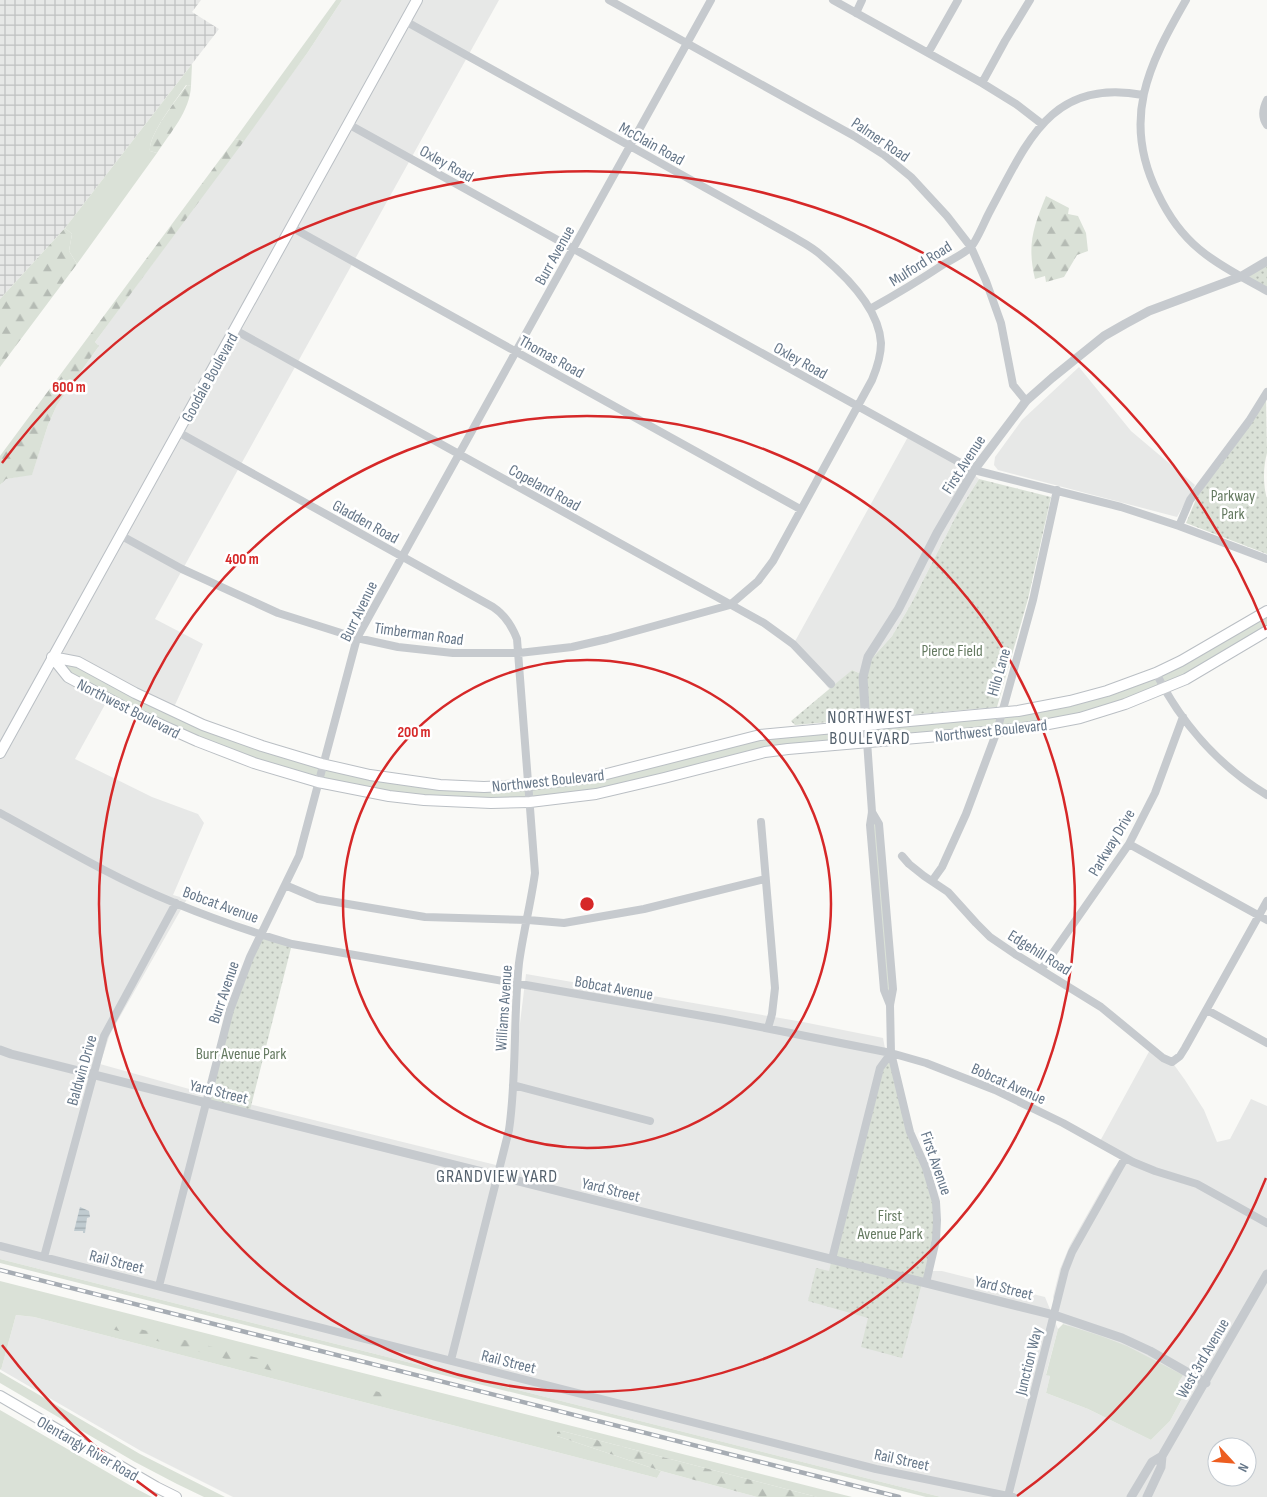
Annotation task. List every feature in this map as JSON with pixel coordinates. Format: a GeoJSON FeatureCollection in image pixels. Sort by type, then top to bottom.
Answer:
{"type":"FeatureCollection","features":[{"type":"Feature","properties":{"kind":"main road","name":"Goodale Boulevard"},"geometry":{"type":"LineString","coordinates":[[0,753],[417,0]]}},
{"type":"Feature","properties":{"kind":"main road","name":"Northwest Boulevard"},"geometry":{"type":"LineString","coordinates":[[52,657],[78,662],[135,693],[203,725],[262,746],[322,764],[370,775],[440,785],[484,787],[528,785],[595,777],[760,735],[1018,711],[1070,701],[1107,691],[1156,673],[1203,649],[1267,611]]}},
{"type":"Feature","properties":{"kind":"main road","name":"Northwest Boulevard"},"geometry":{"type":"LineString","coordinates":[[52,657],[68,677],[137,714],[196,741],[254,763],[318,782],[389,796],[467,802],[530,802],[596,794],[788,748],[997,731],[1080,718],[1125,704],[1186,679],[1267,631]]}},
{"type":"Feature","properties":{"kind":"main road","name":"Olentangy River Road"},"geometry":{"type":"LineString","coordinates":[[0,1396],[176,1497]]}},
{"type":"Feature","properties":{"kind":"street","name":"Palmer Road"},"geometry":{"type":"LineString","coordinates":[[610,0],[856,137],[883,154],[911,176],[947,216],[971,247],[1001,323],[1013,385],[1026,401]]}},
{"type":"Feature","properties":{"kind":"street","name":"Burr Avenue"},"geometry":{"type":"LineString","coordinates":[[159,1286],[230,1010],[260,934],[299,856],[357,638],[711,0]]}},
{"type":"Feature","properties":{"kind":"street"},"geometry":{"type":"LineString","coordinates":[[833,0],[982,83],[1016,104],[1042,124]]}},
{"type":"Feature","properties":{"kind":"street"},"geometry":{"type":"LineString","coordinates":[[856,13],[862,0]]}},
{"type":"Feature","properties":{"kind":"street"},"geometry":{"type":"LineString","coordinates":[[928,53],[958,0]]}},
{"type":"Feature","properties":{"kind":"street"},"geometry":{"type":"LineString","coordinates":[[982,83],[1030,0]]}},
{"type":"Feature","properties":{"kind":"street"},"geometry":{"type":"LineString","coordinates":[[1186,0],[1157,52],[1143,95],[1141,110],[1143,149],[1150,177],[1174,223],[1188,240],[1240,277],[1267,291]]}},
{"type":"Feature","properties":{"kind":"street","name":"McClain Road"},"geometry":{"type":"LineString","coordinates":[[405,21],[790,235],[821,255],[851,284],[870,309]]}},
{"type":"Feature","properties":{"kind":"street","name":"Mulford Road"},"geometry":{"type":"LineString","coordinates":[[870,309],[971,247],[1030,138],[1059,108],[1093,94],[1108,92],[1143,95]]}},
{"type":"Feature","properties":{"kind":"street"},"geometry":{"type":"LineString","coordinates":[[1266,102],[1263,117],[1267,125]]}},
{"type":"Feature","properties":{"kind":"street","name":"Oxley Road"},"geometry":{"type":"LineString","coordinates":[[348,124],[974,470],[1114,505],[1179,526],[1267,559]]}},
{"type":"Feature","properties":{"kind":"street","name":"Thomas Road"},"geometry":{"type":"LineString","coordinates":[[291,227],[800,509]]}},
{"type":"Feature","properties":{"kind":"street","name":"First Avenue"},"geometry":{"type":"LineString","coordinates":[[926,1283],[936,1240],[936,1202],[926,1168],[910,1132],[891,1053],[890,1005],[892,989],[879,824],[872,812],[866,725],[864,677],[868,656],[898,610],[937,533],[974,470],[1026,401],[1104,336],[1149,311],[1240,277],[1267,261]]}},
{"type":"Feature","properties":{"kind":"street"},"geometry":{"type":"LineString","coordinates":[[730,605],[766,573],[872,380],[880,355],[880,334],[870,309]]}},
{"type":"Feature","properties":{"kind":"street","name":"Copeland Road"},"geometry":{"type":"LineString","coordinates":[[235,330],[764,623],[793,644],[831,684]]}},
{"type":"Feature","properties":{"kind":"street"},"geometry":{"type":"LineString","coordinates":[[1179,526],[1194,494],[1249,421],[1267,392]]}},
{"type":"Feature","properties":{"kind":"street","name":"Gladden Road"},"geometry":{"type":"LineString","coordinates":[[178,432],[498,610],[510,624],[515,634],[519,653]]}},
{"type":"Feature","properties":{"kind":"street","name":"Hilo Lane"},"geometry":{"type":"LineString","coordinates":[[932,881],[942,867],[966,814],[997,731],[1033,600],[1057,490]]}},
{"type":"Feature","properties":{"kind":"street","name":"Timberman Road"},"geometry":{"type":"LineString","coordinates":[[120,535],[182,569],[261,607],[325,629],[398,647],[453,653],[519,653],[581,645],[730,605]]}},
{"type":"Feature","properties":{"kind":"street","name":"Williams Avenue"},"geometry":{"type":"LineString","coordinates":[[451,1360],[506,1143],[513,1085],[520,962],[535,873],[519,653]]}},
{"type":"Feature","properties":{"kind":"street"},"geometry":{"type":"LineString","coordinates":[[1156,673],[1182,717],[1219,760],[1245,781],[1267,795]]}},
{"type":"Feature","properties":{"kind":"street","name":"Parkway Drive"},"geometry":{"type":"LineString","coordinates":[[1041,970],[1129,844],[1155,794],[1182,717]]}},
{"type":"Feature","properties":{"kind":"street","name":"Bobcat Avenue"},"geometry":{"type":"LineString","coordinates":[[0,813],[105,871],[176,903],[293,944],[768,1028],[891,1053],[926,1063],[995,1090],[1064,1124],[1125,1158],[1155,1171],[1197,1184],[1267,1223]]}},
{"type":"Feature","properties":{"kind":"street"},"geometry":{"type":"LineString","coordinates":[[761,822],[775,988],[772,1014],[768,1028]]}},
{"type":"Feature","properties":{"kind":"street"},"geometry":{"type":"LineString","coordinates":[[1129,844],[1267,920]]}},
{"type":"Feature","properties":{"kind":"street","name":"Edgehill Road"},"geometry":{"type":"LineString","coordinates":[[902,856],[909,864],[948,892],[990,936],[1100,1007],[1162,1058],[1172,1062],[1180,1056],[1207,1010]]}},
{"type":"Feature","properties":{"kind":"street"},"geometry":{"type":"LineString","coordinates":[[284,884],[318,899],[425,917],[564,923],[644,909],[765,878]]}},
{"type":"Feature","properties":{"kind":"street"},"geometry":{"type":"LineString","coordinates":[[1267,902],[1207,1010],[1267,1043]]}},
{"type":"Feature","properties":{"kind":"street","name":"Baldwin Drive"},"geometry":{"type":"LineString","coordinates":[[44,1257],[104,1036],[176,903]]}},
{"type":"Feature","properties":{"kind":"street","name":"Yard Street"},"geometry":{"type":"LineString","coordinates":[[0,1050],[1054,1315],[1122,1338],[1150,1351],[1206,1383]]}},
{"type":"Feature","properties":{"kind":"street"},"geometry":{"type":"LineString","coordinates":[[832,1259],[880,1068],[891,1053]]}},
{"type":"Feature","properties":{"kind":"street"},"geometry":{"type":"LineString","coordinates":[[513,1085],[650,1121]]}},
{"type":"Feature","properties":{"kind":"street","name":"Junction Way"},"geometry":{"type":"LineString","coordinates":[[1011,1496],[1065,1270],[1072,1252],[1125,1158]]}},
{"type":"Feature","properties":{"kind":"street","name":"Rail Street"},"geometry":{"type":"LineString","coordinates":[[0,1246],[876,1468],[1011,1496]]}},
{"type":"Feature","properties":{"kind":"street","name":"West 3rd Avenue"},"geometry":{"type":"LineString","coordinates":[[1147,1497],[1161,1467],[1162,1456],[1206,1383],[1267,1274]]}},
{"type":"Feature","properties":{"kind":"street","name":"West 3rd Avenue"},"geometry":{"type":"LineString","coordinates":[[1131,1497],[1152,1462],[1162,1456]]}},
{"type":"Feature","properties":{"kind":"shaded area"},"geometry":{"type":"Polygon","coordinates":[[[0,0],[201,0],[192,12],[219,29],[65,228],[0,299],[0,0]]]}},
{"type":"Feature","properties":{"kind":"shaded area"},"geometry":{"type":"Polygon","coordinates":[[[342,0],[499,0],[155,619],[203,644],[169,718],[113,690],[75,759],[152,797],[198,814],[204,823],[173,895],[187,899],[110,1034],[100,1064],[200,1092],[500,1166],[526,974],[803,1022],[883,1038],[927,1271],[942,1271],[1045,1297],[1058,1329],[1046,1374],[1050,1376],[1046,1393],[1088,1409],[1151,1440],[1170,1421],[1184,1395],[1181,1386],[1063,1324],[1053,1297],[1060,1269],[1070,1245],[1113,1169],[1123,1158],[1099,1143],[1151,1048],[1172,1062],[1185,1080],[1204,1110],[1217,1142],[1230,1139],[1251,1099],[1267,1106],[1267,1497],[941,1497],[0,1259],[0,485],[6,479],[32,474],[48,425],[57,405],[99,346],[95,342],[308,52],[342,0]]]}},
{"type":"Feature","properties":{"kind":"shaded area"},"geometry":{"type":"Polygon","coordinates":[[[1079,367],[1131,431],[1195,485],[1177,517],[998,470],[994,465],[995,457],[1022,420],[1079,367]]]}},
{"type":"Feature","properties":{"kind":"shaded area"},"geometry":{"type":"Polygon","coordinates":[[[909,435],[964,465],[979,479],[958,512],[911,604],[892,636],[859,673],[852,670],[830,690],[793,645],[909,435]]]}},
{"type":"Feature","properties":{"kind":"shaded area"},"geometry":{"type":"Polygon","coordinates":[[[80,1207],[89,1211],[90,1217],[87,1218],[85,1233],[83,1231],[74,1231],[80,1207]]]}},
{"type":"Feature","properties":{"kind":"shaded area"},"geometry":{"type":"Polygon","coordinates":[[[16,1315],[34,1317],[657,1478],[661,1471],[757,1497],[233,1497],[141,1451],[1,1370],[16,1315]]]}},
{"type":"Feature","properties":{"kind":"green space"},"geometry":{"type":"Polygon","coordinates":[[[336,0],[342,0],[308,52],[244,141],[235,139],[336,0]]]}},
{"type":"Feature","properties":{"kind":"green space"},"geometry":{"type":"Polygon","coordinates":[[[192,64],[191,86],[186,85],[164,117],[154,136],[150,151],[157,153],[77,264],[69,251],[72,234],[65,228],[192,64]]]}},
{"type":"Feature","properties":{"kind":"green space"},"geometry":{"type":"Polygon","coordinates":[[[187,85],[191,86],[190,95],[183,113],[157,153],[150,151],[158,127],[187,85]]]}},
{"type":"Feature","properties":{"kind":"green space"},"geometry":{"type":"Polygon","coordinates":[[[235,139],[244,141],[95,342],[99,346],[57,405],[48,425],[32,475],[6,479],[0,485],[0,456],[235,139]]]}},
{"type":"Feature","properties":{"kind":"green space"},"geometry":{"type":"Polygon","coordinates":[[[1046,196],[1069,208],[1068,214],[1078,216],[1086,233],[1088,251],[1077,255],[1064,277],[1046,282],[1045,276],[1035,279],[1032,246],[1035,227],[1046,196]]]}},
{"type":"Feature","properties":{"kind":"green space"},"geometry":{"type":"Polygon","coordinates":[[[65,228],[72,234],[69,251],[77,264],[0,367],[0,299],[65,228]]]}},
{"type":"Feature","properties":{"kind":"green space"},"geometry":{"type":"Polygon","coordinates":[[[1267,265],[1267,289],[1246,278],[1267,265]]]}},
{"type":"Feature","properties":{"kind":"green space","name":"Parkway Park"},"geometry":{"type":"Polygon","coordinates":[[[1266,400],[1267,453],[1264,476],[1267,499],[1267,554],[1186,523],[1197,497],[1266,400]]]}},
{"type":"Feature","properties":{"kind":"green space","name":"Pierce Field"},"geometry":{"type":"Polygon","coordinates":[[[979,479],[1051,497],[1028,599],[997,707],[795,725],[791,721],[852,670],[859,673],[892,636],[911,604],[958,512],[979,479]]]}},
{"type":"Feature","properties":{"kind":"green space"},"geometry":{"type":"Polygon","coordinates":[[[1267,611],[1267,631],[1186,679],[1080,718],[788,749],[563,798],[424,800],[254,763],[68,677],[52,657],[78,662],[158,704],[322,764],[440,785],[595,777],[731,743],[1018,711],[1156,673],[1267,611]]]}},
{"type":"Feature","properties":{"kind":"green space"},"geometry":{"type":"Polygon","coordinates":[[[872,812],[879,824],[893,989],[890,1005],[884,990],[872,812]]]}},
{"type":"Feature","properties":{"kind":"green space","name":"Burr Avenue Park"},"geometry":{"type":"Polygon","coordinates":[[[261,934],[292,944],[249,1114],[206,1103],[221,1042],[261,934]]]}},
{"type":"Feature","properties":{"kind":"green space","name":"First Avenue Park"},"geometry":{"type":"Polygon","coordinates":[[[891,1053],[902,1095],[936,1202],[932,1258],[922,1283],[902,1358],[861,1347],[868,1318],[808,1301],[816,1268],[829,1271],[880,1068],[891,1053]]]}},
{"type":"Feature","properties":{"kind":"green space"},"geometry":{"type":"Polygon","coordinates":[[[0,1259],[941,1497],[926,1497],[0,1263],[0,1259]]]}},
{"type":"Feature","properties":{"kind":"green space"},"geometry":{"type":"Polygon","coordinates":[[[0,1281],[852,1497],[817,1497],[562,1431],[557,1433],[557,1436],[661,1471],[657,1478],[34,1317],[16,1315],[1,1370],[0,1281]]]}},
{"type":"Feature","properties":{"kind":"green space"},"geometry":{"type":"Polygon","coordinates":[[[111,1322],[282,1364],[285,1366],[285,1370],[282,1372],[269,1370],[111,1329],[107,1326],[111,1322]]]}},
{"type":"Feature","properties":{"kind":"green space"},"geometry":{"type":"Polygon","coordinates":[[[1063,1324],[1127,1346],[1183,1375],[1178,1383],[1181,1385],[1184,1395],[1170,1421],[1151,1440],[1088,1409],[1046,1393],[1050,1376],[1046,1375],[1058,1329],[1063,1324]]]}},
{"type":"Feature","properties":{"kind":"green space"},"geometry":{"type":"Polygon","coordinates":[[[0,1372],[140,1454],[225,1497],[204,1497],[135,1462],[0,1383],[0,1372]]]}},
{"type":"Feature","properties":{"kind":"green space"},"geometry":{"type":"Polygon","coordinates":[[[364,1388],[393,1396],[394,1399],[390,1401],[363,1395],[361,1392],[364,1388]]]}},
{"type":"Feature","properties":{"kind":"green space"},"geometry":{"type":"Polygon","coordinates":[[[0,1410],[133,1487],[152,1497],[0,1497],[0,1410]]]}},
{"type":"Feature","properties":{"kind":"green space"},"geometry":{"type":"Polygon","coordinates":[[[562,1431],[817,1497],[757,1497],[661,1471],[557,1436],[557,1432],[562,1431]]]}},
{"type":"Feature","properties":{"kind":"railway"},"geometry":{"type":"LineString","coordinates":[[0,1270],[899,1497]]}},
{"type":"Feature","properties":{"kind":"district","name":"NORTHWEST BOULEVARD"},"geometry":{"type":"Point","coordinates":[870,728]}},
{"type":"Feature","properties":{"kind":"district","name":"GRANDVIEW YARD"},"geometry":{"type":"Point","coordinates":[497,1176]}}]}
